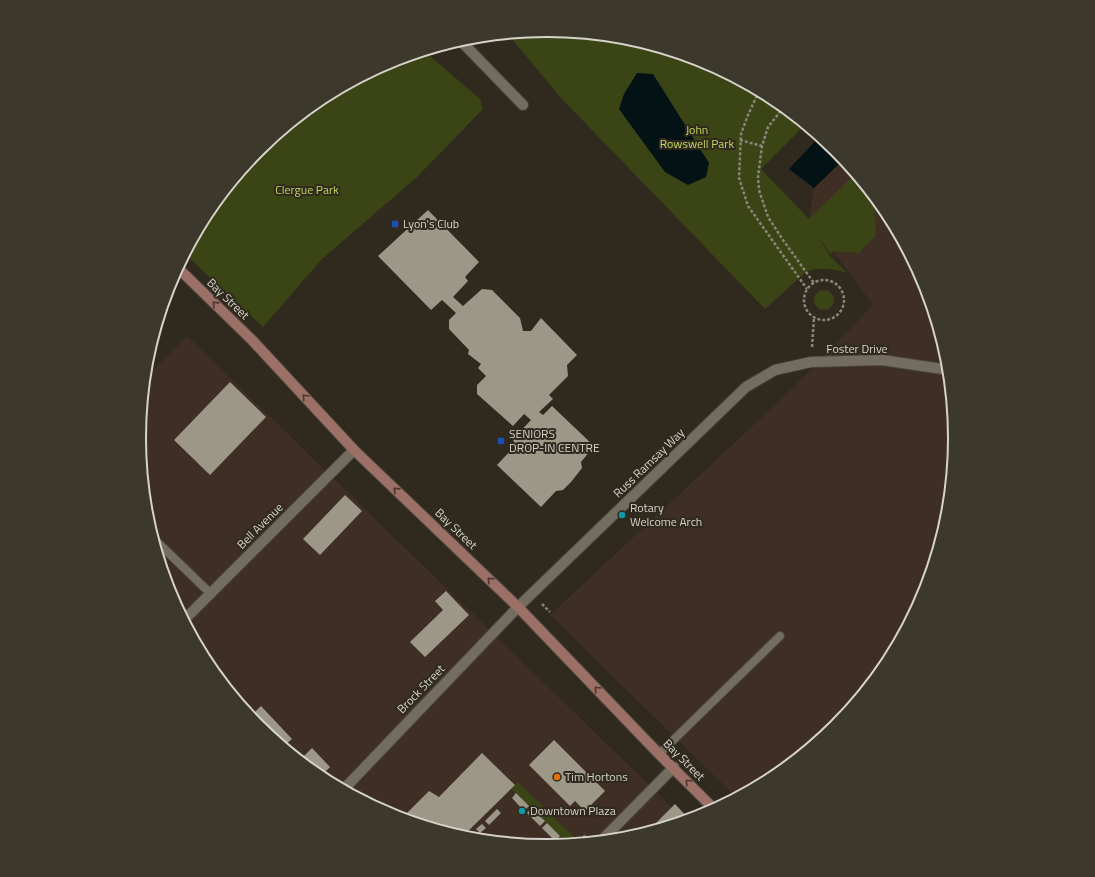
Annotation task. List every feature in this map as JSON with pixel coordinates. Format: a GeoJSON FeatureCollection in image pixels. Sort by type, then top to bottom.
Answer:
{"type":"FeatureCollection","features":[{"type":"Feature","properties":{"kind":"main road","name":"Bay Street"},"geometry":{"type":"LineString","coordinates":[[182,272],[252,340],[354,450],[518,607],[659,754],[711,805]]}},
{"type":"Feature","properties":{"kind":"street"},"geometry":{"type":"LineString","coordinates":[[466,46],[523,105]]}},
{"type":"Feature","properties":{"kind":"street","name":"Foster Drive"},"geometry":{"type":"LineString","coordinates":[[811,362],[882,360],[943,369]]}},
{"type":"Feature","properties":{"kind":"street","name":"Russ Ramsay Way"},"geometry":{"type":"LineString","coordinates":[[518,607],[746,387],[775,370],[811,362]]}},
{"type":"Feature","properties":{"kind":"street","name":"Bell Avenue"},"geometry":{"type":"LineString","coordinates":[[187,617],[354,450]]}},
{"type":"Feature","properties":{"kind":"street","name":"Brock Street"},"geometry":{"type":"LineString","coordinates":[[347,786],[518,607]]}},
{"type":"Feature","properties":{"kind":"street"},"geometry":{"type":"LineString","coordinates":[[606,836],[674,767]]}},
{"type":"Feature","properties":{"kind":"lane"},"geometry":{"type":"LineString","coordinates":[[161,546],[211,594]]}},
{"type":"Feature","properties":{"kind":"lane"},"geometry":{"type":"LineString","coordinates":[[659,754],[780,636]]}},
{"type":"Feature","properties":{"kind":"path"},"geometry":{"type":"LineString","coordinates":[[757,96],[741,134],[739,178],[748,206],[807,289]]}},
{"type":"Feature","properties":{"kind":"path"},"geometry":{"type":"LineString","coordinates":[[780,112],[768,127],[762,146],[758,177],[759,190],[768,218],[814,283]]}},
{"type":"Feature","properties":{"kind":"path"},"geometry":{"type":"LineString","coordinates":[[740,140],[762,146]]}},
{"type":"Feature","properties":{"kind":"path"},"geometry":{"type":"LineString","coordinates":[[820,280],[829,281],[836,284],[842,291],[844,299],[842,307],[838,314],[831,319],[822,320],[814,318],[808,313],[804,305],[804,297],[807,289],[814,283],[820,280]]}},
{"type":"Feature","properties":{"kind":"path"},"geometry":{"type":"LineString","coordinates":[[811,362],[814,318]]}},
{"type":"Feature","properties":{"kind":"path"},"geometry":{"type":"LineString","coordinates":[[584,838],[585,833]]}},
{"type":"Feature","properties":{"kind":"shaded area"},"geometry":{"type":"Polygon","coordinates":[[[637,73],[653,74],[709,163],[706,177],[688,185],[665,172],[619,109],[624,94],[637,73]]]}},
{"type":"Feature","properties":{"kind":"shaded area"},"geometry":{"type":"Polygon","coordinates":[[[816,141],[839,164],[814,188],[789,169],[816,141]]]}},
{"type":"Feature","properties":{"kind":"shaded area"},"geometry":{"type":"Polygon","coordinates":[[[839,164],[866,194],[881,215],[908,261],[928,309],[946,386],[949,438],[946,491],[928,568],[908,616],[881,662],[849,703],[812,740],[771,772],[733,794],[550,615],[792,389],[873,305],[809,219],[814,188],[839,164]]]}},
{"type":"Feature","properties":{"kind":"shaded area"},"geometry":{"type":"Polygon","coordinates":[[[187,336],[682,817],[651,826],[600,837],[548,840],[495,837],[418,819],[370,799],[324,772],[303,757],[264,722],[229,683],[214,662],[187,616],[167,568],[154,517],[149,491],[147,465],[147,412],[152,371],[187,336]]]}},
{"type":"Feature","properties":{"kind":"green space","name":"John Rowswell Park"},"geometry":{"type":"Polygon","coordinates":[[[548,37],[600,40],[677,58],[725,78],[771,105],[802,128],[761,169],[809,219],[852,177],[875,206],[876,235],[859,253],[834,251],[830,254],[818,236],[829,255],[847,273],[827,269],[807,271],[765,309],[561,98],[512,39],[548,37]]]}},
{"type":"Feature","properties":{"kind":"green space","name":"Clergue Park"},"geometry":{"type":"Polygon","coordinates":[[[429,55],[480,99],[483,109],[417,177],[321,260],[263,327],[189,258],[214,215],[246,174],[283,137],[303,120],[324,105],[370,78],[418,58],[429,55]]]}},
{"type":"Feature","properties":{"kind":"green space"},"geometry":{"type":"Polygon","coordinates":[[[824,290],[831,293],[834,300],[831,307],[824,310],[817,307],[814,300],[817,293],[824,290]]]}},
{"type":"Feature","properties":{"kind":"green space"},"geometry":{"type":"Polygon","coordinates":[[[518,782],[576,839],[563,839],[511,789],[518,782]]]}},
{"type":"Feature","properties":{"kind":"building"},"geometry":{"type":"Polygon","coordinates":[[[428,210],[479,262],[465,277],[468,281],[453,297],[463,306],[482,289],[492,290],[520,318],[523,331],[531,331],[541,318],[577,355],[567,365],[568,376],[549,395],[553,399],[539,412],[543,415],[552,406],[594,446],[581,462],[582,468],[571,482],[563,490],[556,491],[541,507],[497,465],[515,446],[513,439],[531,420],[524,414],[513,426],[477,394],[477,385],[486,376],[478,368],[481,364],[468,354],[469,350],[449,329],[449,320],[456,313],[442,300],[431,310],[378,256],[428,210]]]}},
{"type":"Feature","properties":{"kind":"building"},"geometry":{"type":"Polygon","coordinates":[[[230,382],[266,417],[210,475],[174,440],[230,382]]]}},
{"type":"Feature","properties":{"kind":"building"},"geometry":{"type":"Polygon","coordinates":[[[345,495],[362,511],[320,555],[303,539],[345,495]]]}},
{"type":"Feature","properties":{"kind":"building"},"geometry":{"type":"Polygon","coordinates":[[[446,591],[469,615],[425,657],[410,642],[443,610],[435,601],[446,591]]]}},
{"type":"Feature","properties":{"kind":"building"},"geometry":{"type":"Polygon","coordinates":[[[261,706],[292,739],[287,743],[255,712],[261,706]]]}},
{"type":"Feature","properties":{"kind":"building"},"geometry":{"type":"Polygon","coordinates":[[[554,740],[605,791],[585,811],[575,801],[570,806],[529,765],[554,740]]]}},
{"type":"Feature","properties":{"kind":"building"},"geometry":{"type":"Polygon","coordinates":[[[312,748],[330,767],[325,772],[303,757],[312,748]]]}},
{"type":"Feature","properties":{"kind":"building"},"geometry":{"type":"Polygon","coordinates":[[[482,753],[515,785],[467,832],[418,819],[406,814],[429,791],[439,797],[482,753]]]}},
{"type":"Feature","properties":{"kind":"building"},"geometry":{"type":"Polygon","coordinates":[[[516,793],[529,806],[524,811],[512,798],[516,793]]]}},
{"type":"Feature","properties":{"kind":"building"},"geometry":{"type":"Polygon","coordinates":[[[675,804],[686,815],[677,819],[654,825],[675,804]]]}},
{"type":"Feature","properties":{"kind":"building"},"geometry":{"type":"Polygon","coordinates":[[[531,808],[545,821],[540,826],[527,813],[531,808]]]}},
{"type":"Feature","properties":{"kind":"building"},"geometry":{"type":"Polygon","coordinates":[[[497,809],[501,813],[489,825],[485,821],[497,809]]]}},
{"type":"Feature","properties":{"kind":"building"},"geometry":{"type":"Polygon","coordinates":[[[547,823],[560,836],[556,840],[554,840],[542,828],[547,823]]]}},
{"type":"Feature","properties":{"kind":"building"},"geometry":{"type":"Polygon","coordinates":[[[482,824],[486,828],[480,833],[476,829],[482,824]]]}},
{"type":"Feature","properties":{"kind":"place","name":"Lyon's Club"},"geometry":{"type":"Point","coordinates":[395,224]}},
{"type":"Feature","properties":{"kind":"place","name":"SENIORS DROP-IN CENTRE"},"geometry":{"type":"Point","coordinates":[501,441]}},
{"type":"Feature","properties":{"kind":"place","name":"Rotary Welcome Arch"},"geometry":{"type":"Point","coordinates":[622,515]}},
{"type":"Feature","properties":{"kind":"place","name":"Tim Hortons"},"geometry":{"type":"Point","coordinates":[557,777]}},
{"type":"Feature","properties":{"kind":"place","name":"Downtown Plaza"},"geometry":{"type":"Point","coordinates":[522,811]}}]}
